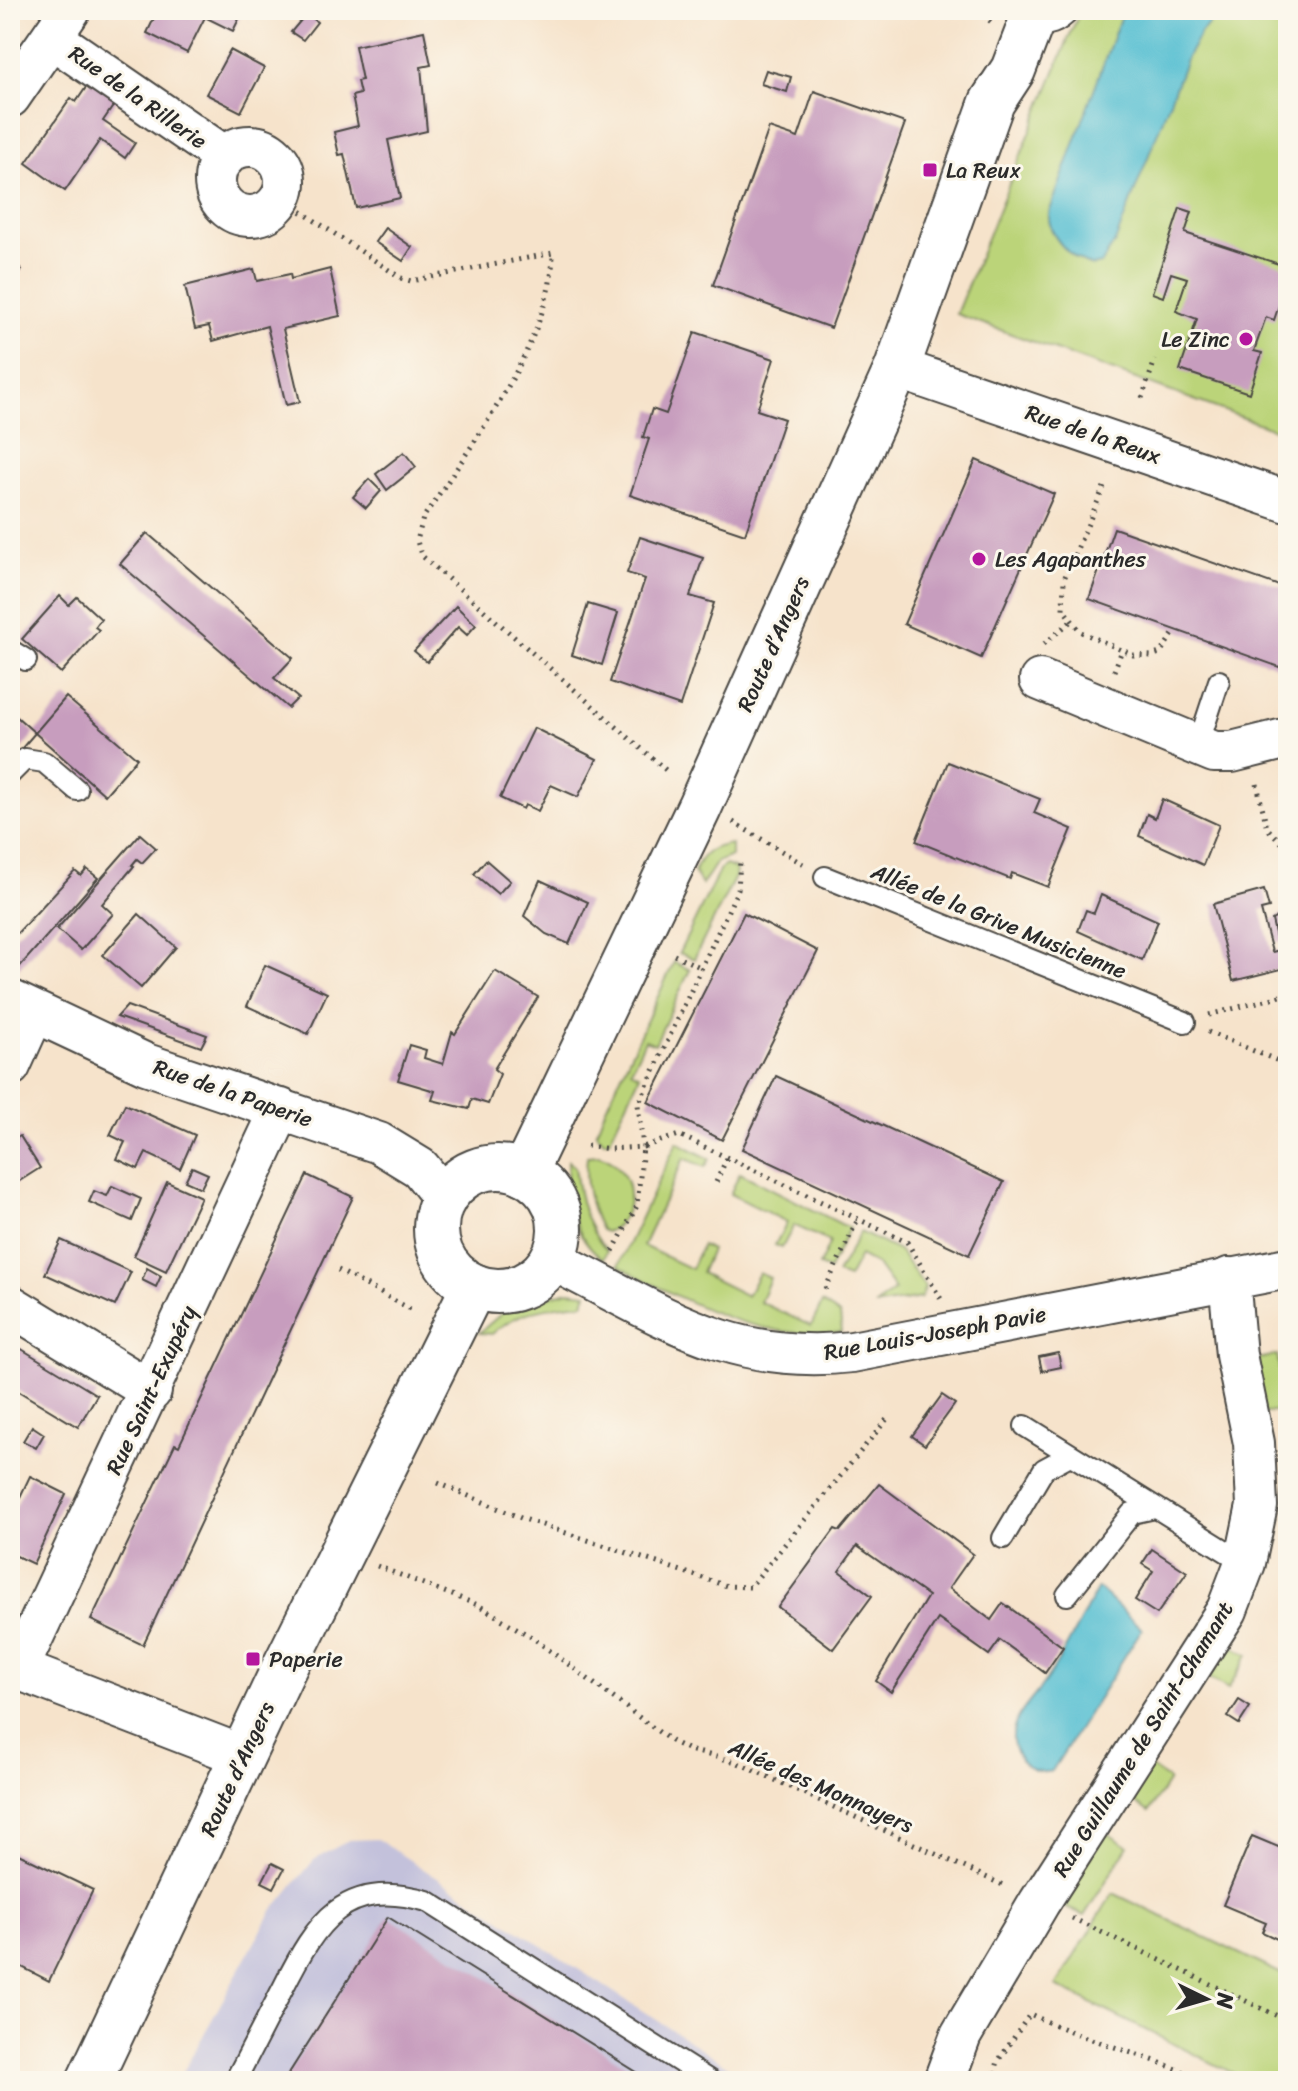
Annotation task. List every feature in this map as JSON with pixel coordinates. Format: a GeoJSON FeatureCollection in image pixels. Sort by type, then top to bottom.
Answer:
{"type":"FeatureCollection","features":[{"type":"Feature","properties":{"kind":"street","name":"Route d’Angers"},"geometry":{"type":"LineString","coordinates":[[524,1173],[699,808],[897,368],[992,102],[1013,70],[1037,14]]}},
{"type":"Feature","properties":{"kind":"street","name":"Rue de la Rillerie"},"geometry":{"type":"LineString","coordinates":[[10,97],[61,24],[225,157]]}},
{"type":"Feature","properties":{"kind":"street","name":"Rue de la Rillerie"},"geometry":{"type":"LineString","coordinates":[[247,146],[271,152],[284,173],[281,198],[262,214],[245,216],[230,209],[219,196],[215,180],[225,157],[247,146]]}},
{"type":"Feature","properties":{"kind":"street","name":"Rue de la Reux"},"geometry":{"type":"LineString","coordinates":[[897,368],[1288,502]]}},
{"type":"Feature","properties":{"kind":"street"},"geometry":{"type":"LineString","coordinates":[[1040,680],[1197,748],[1232,752],[1288,738]]}},
{"type":"Feature","properties":{"kind":"street"},"geometry":{"type":"LineString","coordinates":[[10,1066],[22,1006]]}},
{"type":"Feature","properties":{"kind":"street","name":"Rue de la Paperie"},"geometry":{"type":"LineString","coordinates":[[22,1006],[146,1064],[379,1143],[420,1168],[444,1198]]}},
{"type":"Feature","properties":{"kind":"street","name":"Rue Saint-Exupéry"},"geometry":{"type":"LineString","coordinates":[[14,1668],[151,1391],[281,1109]]}},
{"type":"Feature","properties":{"kind":"street"},"geometry":{"type":"LineString","coordinates":[[506,1168],[524,1173],[546,1190],[558,1215],[558,1242],[551,1259],[534,1279],[518,1288],[500,1291],[474,1286],[451,1269],[441,1253],[436,1226],[444,1198],[456,1184],[479,1170],[506,1168]]}},
{"type":"Feature","properties":{"kind":"street","name":"Rue Louis-Joseph Pavie"},"geometry":{"type":"LineString","coordinates":[[551,1259],[688,1328],[730,1343],[788,1356],[852,1352],[1288,1268]]}},
{"type":"Feature","properties":{"kind":"street","name":"Rue Guillaume de Saint-Chamant"},"geometry":{"type":"LineString","coordinates":[[944,2081],[961,2035],[1039,1903],[1227,1610],[1245,1563],[1257,1506],[1254,1443],[1236,1355],[1229,1278]]}},
{"type":"Feature","properties":{"kind":"street","name":"Route d’Angers"},"geometry":{"type":"LineString","coordinates":[[89,2081],[343,1548],[474,1286]]}},
{"type":"Feature","properties":{"kind":"street"},"geometry":{"type":"LineString","coordinates":[[10,1305],[151,1391]]}},
{"type":"Feature","properties":{"kind":"street"},"geometry":{"type":"LineString","coordinates":[[14,1668],[243,1756]]}},
{"type":"Feature","properties":{"kind":"lane"},"geometry":{"type":"LineString","coordinates":[[1197,748],[1219,681]]}},
{"type":"Feature","properties":{"kind":"lane"},"geometry":{"type":"LineString","coordinates":[[10,774],[25,759],[39,760],[77,790]]}},
{"type":"Feature","properties":{"kind":"lane","name":"Allée de la Grive Musicienne"},"geometry":{"type":"LineString","coordinates":[[825,877],[1185,1022]]}},
{"type":"Feature","properties":{"kind":"lane"},"geometry":{"type":"LineString","coordinates":[[1025,1426],[1245,1563]]}},
{"type":"Feature","properties":{"kind":"lane"},"geometry":{"type":"LineString","coordinates":[[1003,1538],[1044,1469],[1070,1455]]}},
{"type":"Feature","properties":{"kind":"lane"},"geometry":{"type":"LineString","coordinates":[[1067,1595],[1132,1513],[1155,1508]]}},
{"type":"Feature","properties":{"kind":"lane"},"geometry":{"type":"LineString","coordinates":[[235,2081],[297,1959],[323,1919],[346,1903],[383,1893],[403,1894],[427,1901],[710,2081]]}},
{"type":"Feature","properties":{"kind":"path"},"geometry":{"type":"LineString","coordinates":[[281,198],[401,278],[411,281],[553,253],[549,283],[513,378],[423,518],[417,541],[421,555],[668,772]]}},
{"type":"Feature","properties":{"kind":"path"},"geometry":{"type":"LineString","coordinates":[[1142,398],[1155,360]]}},
{"type":"Feature","properties":{"kind":"path"},"geometry":{"type":"LineString","coordinates":[[1104,487],[1064,579],[1063,609],[1081,632],[1142,656],[1160,653],[1176,630]]}},
{"type":"Feature","properties":{"kind":"path"},"geometry":{"type":"LineString","coordinates":[[1249,748],[1267,828],[1288,849]]}},
{"type":"Feature","properties":{"kind":"path"},"geometry":{"type":"LineString","coordinates":[[699,808],[737,824],[825,877]]}},
{"type":"Feature","properties":{"kind":"path"},"geometry":{"type":"LineString","coordinates":[[612,1254],[637,1206],[643,1147],[638,1105],[738,889],[740,862]]}},
{"type":"Feature","properties":{"kind":"path"},"geometry":{"type":"LineString","coordinates":[[674,955],[702,968]]}},
{"type":"Feature","properties":{"kind":"path"},"geometry":{"type":"LineString","coordinates":[[1185,1022],[1288,994]]}},
{"type":"Feature","properties":{"kind":"path"},"geometry":{"type":"LineString","coordinates":[[1185,1022],[1288,1065]]}},
{"type":"Feature","properties":{"kind":"path"},"geometry":{"type":"LineString","coordinates":[[587,1146],[610,1149],[643,1147],[679,1135],[907,1242],[943,1303]]}},
{"type":"Feature","properties":{"kind":"path"},"geometry":{"type":"LineString","coordinates":[[716,1182],[728,1158]]}},
{"type":"Feature","properties":{"kind":"path"},"geometry":{"type":"LineString","coordinates":[[825,1289],[858,1219]]}},
{"type":"Feature","properties":{"kind":"path"},"geometry":{"type":"LineString","coordinates":[[338,1270],[412,1310]]}},
{"type":"Feature","properties":{"kind":"path"},"geometry":{"type":"LineString","coordinates":[[438,1483],[536,1523],[727,1586],[750,1587],[887,1419]]}},
{"type":"Feature","properties":{"kind":"path","name":"Allée des Monnayers"},"geometry":{"type":"LineString","coordinates":[[343,1548],[392,1574],[478,1605],[533,1638],[671,1741],[689,1750],[736,1762],[1288,2021]]}},
{"type":"Feature","properties":{"kind":"path"},"geometry":{"type":"LineString","coordinates":[[993,2081],[998,2061],[1030,2014],[1081,2038],[1153,2057],[1206,2081]]}},
{"type":"Feature","properties":{"kind":"shaded area"},"geometry":{"type":"Polygon","coordinates":[[[377,1839],[751,2081],[178,2081],[272,1911],[314,1860],[349,1840],[377,1839]]]}},
{"type":"Feature","properties":{"kind":"green space"},"geometry":{"type":"Polygon","coordinates":[[[1080,10],[1288,10],[1288,434],[956,314],[1080,10]]]}},
{"type":"Feature","properties":{"kind":"green space"},"geometry":{"type":"Polygon","coordinates":[[[731,844],[731,856],[717,862],[702,885],[694,872],[700,860],[713,849],[731,844]]]}},
{"type":"Feature","properties":{"kind":"green space"},"geometry":{"type":"Polygon","coordinates":[[[726,865],[736,869],[735,877],[694,959],[679,953],[720,869],[726,865]]]}},
{"type":"Feature","properties":{"kind":"green space"},"geometry":{"type":"Polygon","coordinates":[[[674,962],[690,970],[655,1044],[645,1040],[631,1070],[640,1075],[610,1139],[604,1141],[596,1133],[603,1114],[674,962]]]}},
{"type":"Feature","properties":{"kind":"green space"},"geometry":{"type":"Polygon","coordinates":[[[677,1142],[710,1159],[705,1167],[684,1158],[643,1246],[691,1269],[702,1245],[711,1250],[701,1273],[747,1296],[759,1273],[770,1278],[760,1302],[811,1326],[822,1303],[840,1315],[842,1332],[812,1334],[783,1331],[726,1317],[618,1266],[677,1142]]]}},
{"type":"Feature","properties":{"kind":"green space"},"geometry":{"type":"Polygon","coordinates":[[[600,1155],[620,1170],[629,1192],[625,1215],[606,1232],[601,1230],[597,1221],[587,1185],[587,1156],[600,1155]]]}},
{"type":"Feature","properties":{"kind":"green space"},"geometry":{"type":"Polygon","coordinates":[[[568,1161],[575,1167],[588,1222],[607,1251],[603,1259],[584,1239],[573,1216],[569,1203],[568,1161]]]}},
{"type":"Feature","properties":{"kind":"green space"},"geometry":{"type":"Polygon","coordinates":[[[740,1173],[849,1228],[829,1270],[819,1266],[830,1242],[794,1225],[782,1248],[775,1245],[787,1222],[730,1194],[740,1173]]]}},
{"type":"Feature","properties":{"kind":"green space"},"geometry":{"type":"Polygon","coordinates":[[[860,1232],[899,1251],[925,1287],[921,1298],[874,1306],[895,1290],[877,1265],[860,1256],[848,1278],[837,1274],[860,1232]]]}},
{"type":"Feature","properties":{"kind":"green space"},"geometry":{"type":"Polygon","coordinates":[[[568,1291],[587,1293],[583,1303],[523,1314],[492,1334],[479,1333],[508,1308],[568,1291]]]}},
{"type":"Feature","properties":{"kind":"green space"},"geometry":{"type":"Polygon","coordinates":[[[1277,1355],[1287,1409],[1261,1414],[1253,1360],[1277,1355]]]}},
{"type":"Feature","properties":{"kind":"green space"},"geometry":{"type":"Polygon","coordinates":[[[1225,1641],[1248,1655],[1228,1689],[1204,1675],[1225,1641]]]}},
{"type":"Feature","properties":{"kind":"green space"},"geometry":{"type":"Polygon","coordinates":[[[1147,1765],[1169,1780],[1149,1812],[1126,1797],[1147,1765]]]}},
{"type":"Feature","properties":{"kind":"green space"},"geometry":{"type":"Polygon","coordinates":[[[1105,1832],[1128,1846],[1084,1916],[1060,1904],[1105,1832]]]}},
{"type":"Feature","properties":{"kind":"green space"},"geometry":{"type":"Polygon","coordinates":[[[1113,1893],[1288,1977],[1288,2081],[1249,2081],[1056,1986],[1113,1893]]]}},
{"type":"Feature","properties":{"kind":"water"},"geometry":{"type":"Polygon","coordinates":[[[1123,10],[1221,10],[1201,32],[1187,57],[1115,242],[1101,264],[1092,266],[1062,246],[1052,230],[1049,213],[1123,10]]]}},
{"type":"Feature","properties":{"kind":"water"},"geometry":{"type":"Polygon","coordinates":[[[1098,1588],[1142,1629],[1052,1771],[1035,1770],[1017,1754],[1014,1728],[1056,1665],[1098,1588]]]}},
{"type":"Feature","properties":{"kind":"building"},"geometry":{"type":"Polygon","coordinates":[[[158,10],[230,10],[241,15],[233,31],[205,17],[187,53],[147,33],[158,10]]]}},
{"type":"Feature","properties":{"kind":"building"},"geometry":{"type":"Polygon","coordinates":[[[307,13],[317,22],[303,40],[291,32],[307,13]]]}},
{"type":"Feature","properties":{"kind":"building"},"geometry":{"type":"Polygon","coordinates":[[[424,31],[431,65],[421,67],[427,131],[388,140],[400,198],[356,208],[344,154],[339,155],[334,132],[358,126],[352,96],[360,94],[357,81],[362,80],[355,46],[424,31]]]}},
{"type":"Feature","properties":{"kind":"building"},"geometry":{"type":"Polygon","coordinates":[[[230,50],[264,68],[241,112],[206,94],[230,50]]]}},
{"type":"Feature","properties":{"kind":"building"},"geometry":{"type":"Polygon","coordinates":[[[766,70],[791,77],[787,92],[761,84],[766,70]]]}},
{"type":"Feature","properties":{"kind":"building"},"geometry":{"type":"Polygon","coordinates":[[[91,80],[118,99],[103,121],[135,143],[125,158],[100,140],[65,191],[26,163],[71,98],[76,102],[91,80]]]}},
{"type":"Feature","properties":{"kind":"building"},"geometry":{"type":"Polygon","coordinates":[[[814,91],[905,123],[831,328],[713,285],[769,128],[798,138],[814,91]]]}},
{"type":"Feature","properties":{"kind":"building"},"geometry":{"type":"Polygon","coordinates":[[[1180,208],[1192,212],[1185,233],[1288,267],[1288,279],[1274,320],[1266,317],[1254,351],[1262,353],[1249,393],[1180,370],[1197,319],[1176,311],[1187,278],[1171,273],[1163,297],[1152,293],[1180,208]]]}},
{"type":"Feature","properties":{"kind":"building"},"geometry":{"type":"Polygon","coordinates":[[[385,228],[412,247],[403,261],[375,242],[385,228]]]}},
{"type":"Feature","properties":{"kind":"building"},"geometry":{"type":"Polygon","coordinates":[[[10,250],[15,255],[11,259],[22,270],[10,281],[10,250]]]}},
{"type":"Feature","properties":{"kind":"building"},"geometry":{"type":"Polygon","coordinates":[[[254,269],[257,281],[290,274],[291,279],[330,269],[340,316],[283,329],[300,402],[286,405],[267,326],[213,341],[209,326],[195,329],[185,286],[254,269]]]}},
{"type":"Feature","properties":{"kind":"building"},"geometry":{"type":"Polygon","coordinates":[[[695,332],[774,359],[757,410],[784,419],[745,534],[630,495],[649,439],[643,437],[652,409],[666,414],[695,332]]]}},
{"type":"Feature","properties":{"kind":"building"},"geometry":{"type":"Polygon","coordinates":[[[404,452],[416,467],[387,490],[376,474],[404,452]]]}},
{"type":"Feature","properties":{"kind":"building","name":"Les Agapanthes"},"geometry":{"type":"Polygon","coordinates":[[[976,460],[1054,494],[981,658],[904,624],[976,460]]]}},
{"type":"Feature","properties":{"kind":"building"},"geometry":{"type":"Polygon","coordinates":[[[369,479],[381,491],[366,508],[353,497],[369,479]]]}},
{"type":"Feature","properties":{"kind":"building"},"geometry":{"type":"Polygon","coordinates":[[[1114,528],[1288,589],[1288,670],[1089,599],[1114,528]]]}},
{"type":"Feature","properties":{"kind":"building"},"geometry":{"type":"Polygon","coordinates":[[[147,533],[293,658],[274,678],[298,698],[288,708],[120,564],[147,533]]]}},
{"type":"Feature","properties":{"kind":"building"},"geometry":{"type":"Polygon","coordinates":[[[640,537],[703,558],[690,596],[714,603],[680,706],[610,682],[645,579],[627,573],[640,537]]]}},
{"type":"Feature","properties":{"kind":"building"},"geometry":{"type":"Polygon","coordinates":[[[60,596],[69,605],[77,597],[101,619],[95,627],[99,630],[61,673],[22,639],[60,596]]]}},
{"type":"Feature","properties":{"kind":"building"},"geometry":{"type":"Polygon","coordinates":[[[588,604],[618,613],[602,665],[572,655],[588,604]]]}},
{"type":"Feature","properties":{"kind":"building"},"geometry":{"type":"Polygon","coordinates":[[[456,606],[476,625],[467,635],[458,627],[427,662],[414,651],[456,606]]]}},
{"type":"Feature","properties":{"kind":"building"},"geometry":{"type":"Polygon","coordinates":[[[66,697],[137,758],[105,795],[35,733],[66,697]]]}},
{"type":"Feature","properties":{"kind":"building"},"geometry":{"type":"Polygon","coordinates":[[[17,717],[35,733],[10,762],[10,725],[17,717]]]}},
{"type":"Feature","properties":{"kind":"building"},"geometry":{"type":"Polygon","coordinates":[[[534,728],[597,759],[578,797],[551,785],[538,811],[525,805],[523,809],[500,798],[534,728]]]}},
{"type":"Feature","properties":{"kind":"building"},"geometry":{"type":"Polygon","coordinates":[[[948,762],[1040,799],[1034,813],[1072,829],[1048,887],[1012,873],[1010,879],[916,841],[948,762]]]}},
{"type":"Feature","properties":{"kind":"building"},"geometry":{"type":"Polygon","coordinates":[[[1162,799],[1219,825],[1203,865],[1139,836],[1147,814],[1155,818],[1162,799]]]}},
{"type":"Feature","properties":{"kind":"building"},"geometry":{"type":"Polygon","coordinates":[[[140,834],[156,848],[142,863],[137,859],[102,904],[113,914],[81,950],[57,929],[140,834]]]}},
{"type":"Feature","properties":{"kind":"building"},"geometry":{"type":"Polygon","coordinates":[[[486,860],[510,881],[498,894],[474,874],[486,860]]]}},
{"type":"Feature","properties":{"kind":"building"},"geometry":{"type":"Polygon","coordinates":[[[87,869],[98,878],[15,972],[10,969],[10,941],[75,871],[81,876],[87,869]]]}},
{"type":"Feature","properties":{"kind":"building"},"geometry":{"type":"Polygon","coordinates":[[[540,880],[588,902],[569,944],[546,934],[524,916],[540,880]]]}},
{"type":"Feature","properties":{"kind":"building"},"geometry":{"type":"Polygon","coordinates":[[[1264,890],[1269,908],[1261,910],[1272,952],[1280,950],[1285,968],[1233,981],[1213,904],[1264,890]]]}},
{"type":"Feature","properties":{"kind":"building"},"geometry":{"type":"Polygon","coordinates":[[[1101,895],[1158,921],[1142,960],[1078,931],[1086,910],[1094,913],[1101,895]]]}},
{"type":"Feature","properties":{"kind":"building"},"geometry":{"type":"Polygon","coordinates":[[[744,913],[818,951],[722,1140],[648,1102],[744,913]]]}},
{"type":"Feature","properties":{"kind":"building"},"geometry":{"type":"Polygon","coordinates":[[[139,914],[176,947],[141,988],[103,955],[139,914]]]}},
{"type":"Feature","properties":{"kind":"building"},"geometry":{"type":"Polygon","coordinates":[[[1282,914],[1288,919],[1288,939],[1277,942],[1272,920],[1282,914]]]}},
{"type":"Feature","properties":{"kind":"building"},"geometry":{"type":"Polygon","coordinates":[[[265,965],[327,993],[308,1034],[247,1006],[265,965]]]}},
{"type":"Feature","properties":{"kind":"building"},"geometry":{"type":"Polygon","coordinates":[[[495,971],[538,997],[494,1069],[500,1074],[488,1104],[472,1099],[469,1109],[432,1100],[435,1091],[398,1080],[409,1045],[426,1050],[424,1058],[443,1064],[452,1032],[455,1034],[495,971]]]}},
{"type":"Feature","properties":{"kind":"building"},"geometry":{"type":"Polygon","coordinates":[[[127,1006],[207,1035],[201,1047],[117,1017],[127,1006]]]}},
{"type":"Feature","properties":{"kind":"building"},"geometry":{"type":"Polygon","coordinates":[[[776,1076],[1004,1182],[969,1255],[742,1149],[776,1076]]]}},
{"type":"Feature","properties":{"kind":"building"},"geometry":{"type":"Polygon","coordinates":[[[125,1104],[195,1135],[180,1169],[146,1153],[138,1169],[117,1159],[125,1142],[110,1135],[125,1104]]]}},
{"type":"Feature","properties":{"kind":"building"},"geometry":{"type":"Polygon","coordinates":[[[20,1136],[40,1168],[10,1187],[10,1142],[20,1136]]]}},
{"type":"Feature","properties":{"kind":"building"},"geometry":{"type":"Polygon","coordinates":[[[192,1167],[208,1174],[201,1188],[185,1181],[192,1167]]]}},
{"type":"Feature","properties":{"kind":"building"},"geometry":{"type":"Polygon","coordinates":[[[307,1175],[353,1197],[143,1645],[91,1620],[175,1444],[179,1446],[307,1175]]]}},
{"type":"Feature","properties":{"kind":"building"},"geometry":{"type":"Polygon","coordinates":[[[167,1182],[201,1197],[166,1271],[134,1256],[167,1182]]]}},
{"type":"Feature","properties":{"kind":"building"},"geometry":{"type":"Polygon","coordinates":[[[112,1186],[141,1199],[132,1221],[89,1202],[94,1191],[107,1196],[112,1186]]]}},
{"type":"Feature","properties":{"kind":"building"},"geometry":{"type":"Polygon","coordinates":[[[61,1240],[131,1272],[115,1306],[45,1274],[61,1240]]]}},
{"type":"Feature","properties":{"kind":"building"},"geometry":{"type":"Polygon","coordinates":[[[147,1268],[161,1276],[156,1287],[142,1280],[147,1268]]]}},
{"type":"Feature","properties":{"kind":"building"},"geometry":{"type":"Polygon","coordinates":[[[10,1342],[97,1395],[78,1427],[10,1386],[10,1342]]]}},
{"type":"Feature","properties":{"kind":"building"},"geometry":{"type":"Polygon","coordinates":[[[1058,1353],[1061,1367],[1042,1371],[1039,1357],[1058,1353]]]}},
{"type":"Feature","properties":{"kind":"building"},"geometry":{"type":"Polygon","coordinates":[[[942,1395],[955,1404],[925,1445],[912,1436],[942,1395]]]}},
{"type":"Feature","properties":{"kind":"building"},"geometry":{"type":"Polygon","coordinates":[[[32,1426],[44,1434],[36,1448],[23,1441],[32,1426]]]}},
{"type":"Feature","properties":{"kind":"building"},"geometry":{"type":"Polygon","coordinates":[[[30,1476],[66,1494],[33,1564],[10,1553],[10,1518],[30,1476]]]}},
{"type":"Feature","properties":{"kind":"building"},"geometry":{"type":"Polygon","coordinates":[[[879,1484],[973,1554],[949,1588],[991,1620],[1003,1603],[1063,1647],[1045,1673],[1000,1640],[989,1655],[938,1619],[891,1692],[876,1681],[928,1596],[857,1546],[839,1571],[872,1596],[833,1649],[778,1607],[835,1529],[840,1531],[879,1484]]]}},
{"type":"Feature","properties":{"kind":"building"},"geometry":{"type":"Polygon","coordinates":[[[1152,1549],[1187,1572],[1157,1614],[1135,1600],[1153,1571],[1142,1564],[1152,1549]]]}},
{"type":"Feature","properties":{"kind":"building"},"geometry":{"type":"Polygon","coordinates":[[[1239,1700],[1250,1707],[1239,1724],[1228,1717],[1239,1700]]]}},
{"type":"Feature","properties":{"kind":"building"},"geometry":{"type":"Polygon","coordinates":[[[1252,1836],[1288,1851],[1288,1944],[1262,1932],[1266,1923],[1223,1905],[1252,1836]]]}},
{"type":"Feature","properties":{"kind":"building"},"geometry":{"type":"Polygon","coordinates":[[[10,1850],[93,1890],[49,1981],[10,1961],[10,1850]]]}},
{"type":"Feature","properties":{"kind":"building"},"geometry":{"type":"Polygon","coordinates":[[[272,1863],[284,1869],[274,1888],[262,1882],[272,1863]]]}},
{"type":"Feature","properties":{"kind":"building"},"geometry":{"type":"Polygon","coordinates":[[[388,1917],[651,2081],[284,2081],[388,1917]]]}},
{"type":"Feature","properties":{"kind":"place","name":"La Reux"},"geometry":{"type":"Point","coordinates":[930,170]}},
{"type":"Feature","properties":{"kind":"place","name":"Le Zinc"},"geometry":{"type":"Point","coordinates":[1246,339]}},
{"type":"Feature","properties":{"kind":"place","name":"Les Agapanthes"},"geometry":{"type":"Point","coordinates":[979,559]}},
{"type":"Feature","properties":{"kind":"place","name":"Paperie"},"geometry":{"type":"Point","coordinates":[253,1659]}}]}
